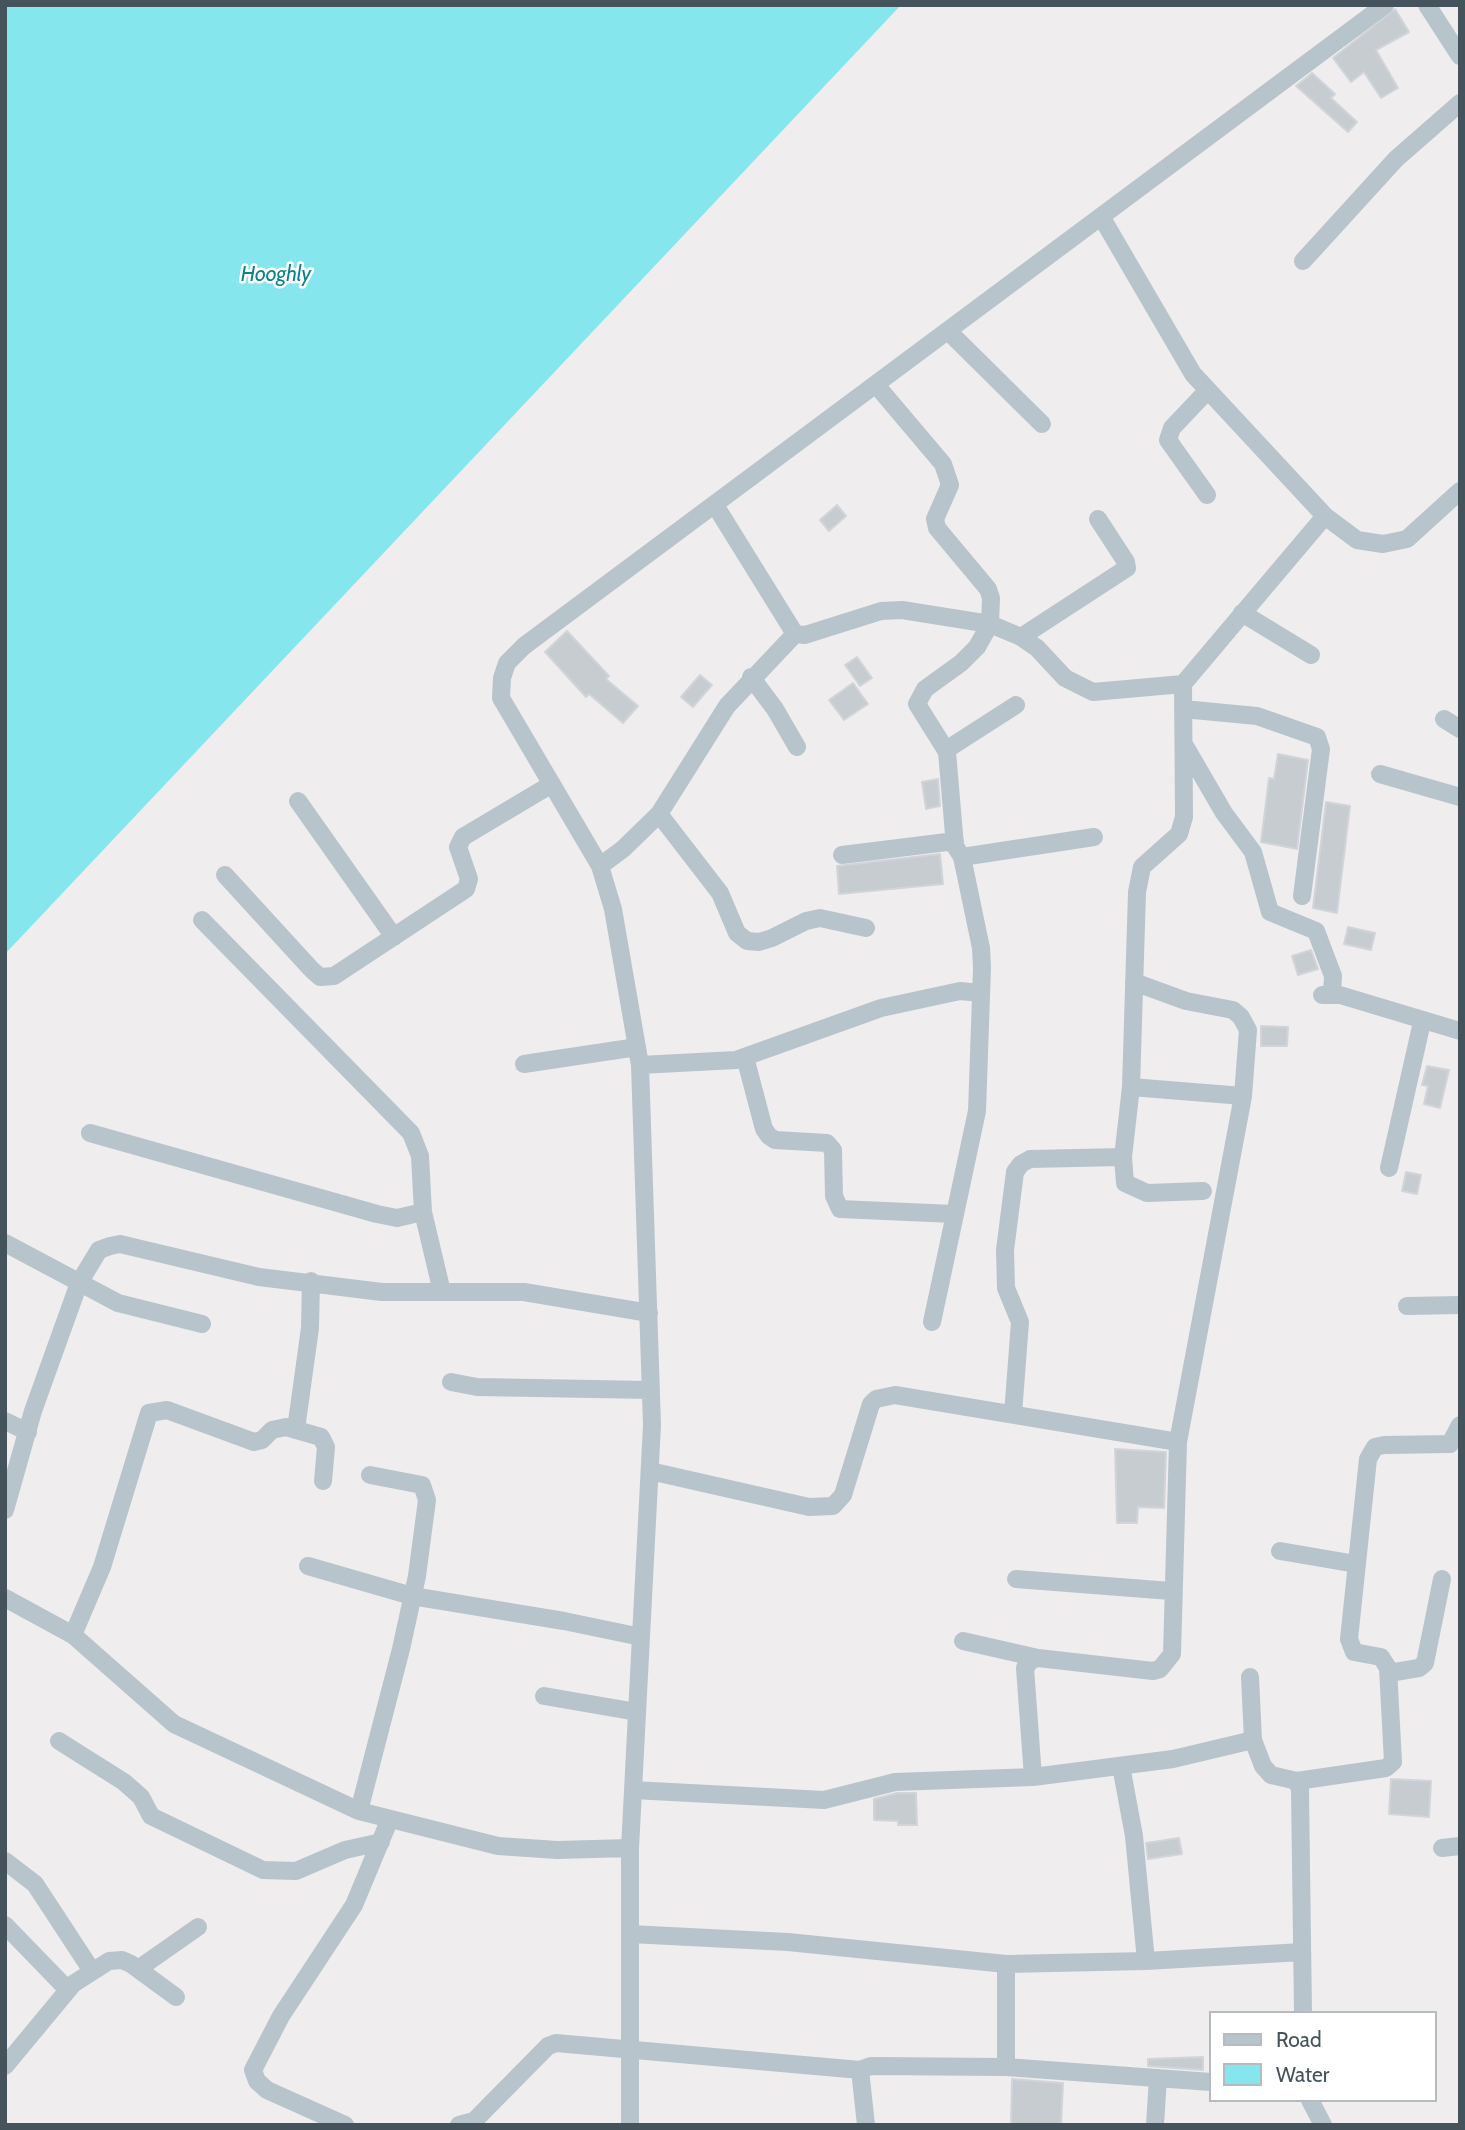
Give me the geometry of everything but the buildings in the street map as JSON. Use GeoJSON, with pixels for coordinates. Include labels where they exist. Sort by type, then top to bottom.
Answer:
{"type":"FeatureCollection","features":[{"type":"Feature","properties":{"kind":"street"},"geometry":{"type":"LineString","coordinates":[[630,2125],[630,1848],[650,1471],[651,1390],[640,1065],[613,909],[600,866],[501,698],[502,678],[507,663],[524,646],[877,386],[1385,5]]}},
{"type":"Feature","properties":{"kind":"street"},"geometry":{"type":"LineString","coordinates":[[1427,5],[1460,56]]}},
{"type":"Feature","properties":{"kind":"street"},"geometry":{"type":"LineString","coordinates":[[1303,261],[1396,159],[1460,103]]}},
{"type":"Feature","properties":{"kind":"street"},"geometry":{"type":"LineString","coordinates":[[1102,218],[1193,374],[1325,516],[1357,540],[1382,544],[1407,538],[1459,494]]}},
{"type":"Feature","properties":{"kind":"street"},"geometry":{"type":"LineString","coordinates":[[949,332],[1042,424]]}},
{"type":"Feature","properties":{"kind":"street"},"geometry":{"type":"LineString","coordinates":[[877,386],[943,464],[950,485],[935,519],[937,528],[988,589],[990,624],[976,647],[918,699],[918,704],[946,750],[958,849],[981,948],[977,1111],[932,1321]]}},
{"type":"Feature","properties":{"kind":"street"},"geometry":{"type":"LineString","coordinates":[[1207,495],[1168,440],[1171,428],[1208,390]]}},
{"type":"Feature","properties":{"kind":"street"},"geometry":{"type":"LineString","coordinates":[[715,505],[795,634]]}},
{"type":"Feature","properties":{"kind":"street"},"geometry":{"type":"LineString","coordinates":[[1203,1192],[1147,1193],[1135,1190],[1125,1182],[1123,1157],[1131,1087],[1137,892],[1142,867],[1179,834],[1184,817],[1183,684],[1325,516]]}},
{"type":"Feature","properties":{"kind":"street"},"geometry":{"type":"LineString","coordinates":[[1021,637],[1127,568],[1126,562],[1098,519]]}},
{"type":"Feature","properties":{"kind":"street"},"geometry":{"type":"LineString","coordinates":[[795,634],[805,635],[881,611],[902,610],[990,624],[1021,637],[1037,648],[1065,678],[1093,692],[1183,684]]}},
{"type":"Feature","properties":{"kind":"street"},"geometry":{"type":"LineString","coordinates":[[1242,613],[1311,655]]}},
{"type":"Feature","properties":{"kind":"street"},"geometry":{"type":"LineString","coordinates":[[600,866],[623,849],[659,814],[727,706],[751,677],[795,634]]}},
{"type":"Feature","properties":{"kind":"street"},"geometry":{"type":"LineString","coordinates":[[751,677],[775,709],[797,747]]}},
{"type":"Feature","properties":{"kind":"street"},"geometry":{"type":"LineString","coordinates":[[946,750],[1016,705]]}},
{"type":"Feature","properties":{"kind":"street"},"geometry":{"type":"LineString","coordinates":[[1183,709],[1257,716],[1317,737],[1321,748],[1302,896]]}},
{"type":"Feature","properties":{"kind":"street"},"geometry":{"type":"LineString","coordinates":[[1444,719],[1460,729]]}},
{"type":"Feature","properties":{"kind":"street"},"geometry":{"type":"LineString","coordinates":[[1183,744],[1224,813],[1253,852],[1270,912],[1316,931],[1333,976],[1326,994],[1460,1031]]}},
{"type":"Feature","properties":{"kind":"street"},"geometry":{"type":"LineString","coordinates":[[1380,774],[1460,797]]}},
{"type":"Feature","properties":{"kind":"street"},"geometry":{"type":"LineString","coordinates":[[225,875],[320,976],[334,976],[466,888],[469,879],[458,847],[463,837],[552,784]]}},
{"type":"Feature","properties":{"kind":"street"},"geometry":{"type":"LineString","coordinates":[[298,801],[394,937]]}},
{"type":"Feature","properties":{"kind":"street"},"geometry":{"type":"LineString","coordinates":[[659,814],[719,893],[737,933],[747,941],[772,938],[806,921],[820,918],[866,928]]}},
{"type":"Feature","properties":{"kind":"street"},"geometry":{"type":"LineString","coordinates":[[842,855],[958,849],[1094,837]]}},
{"type":"Feature","properties":{"kind":"street"},"geometry":{"type":"LineString","coordinates":[[202,920],[411,1133],[420,1156],[423,1212],[442,1292]]}},
{"type":"Feature","properties":{"kind":"street"},"geometry":{"type":"LineString","coordinates":[[963,1641],[1038,1658],[1153,1671],[1160,1669],[1171,1654],[1178,1443],[1244,1096],[1248,1030],[1241,1017],[1233,1010],[1186,1001],[1134,982]]}},
{"type":"Feature","properties":{"kind":"street"},"geometry":{"type":"LineString","coordinates":[[640,1065],[736,1060],[881,1008],[960,991],[981,993]]}},
{"type":"Feature","properties":{"kind":"street"},"geometry":{"type":"LineString","coordinates":[[1389,1168],[1422,1022]]}},
{"type":"Feature","properties":{"kind":"street"},"geometry":{"type":"LineString","coordinates":[[524,1064],[636,1047]]}},
{"type":"Feature","properties":{"kind":"street"},"geometry":{"type":"LineString","coordinates":[[745,1057],[764,1129],[769,1136],[775,1140],[827,1143],[833,1150],[834,1196],[840,1209],[953,1214]]}},
{"type":"Feature","properties":{"kind":"street"},"geometry":{"type":"LineString","coordinates":[[1131,1087],[1244,1096]]}},
{"type":"Feature","properties":{"kind":"street"},"geometry":{"type":"LineString","coordinates":[[90,1132],[377,1214],[397,1218],[423,1212]]}},
{"type":"Feature","properties":{"kind":"street"},"geometry":{"type":"LineString","coordinates":[[1013,1414],[1020,1322],[1006,1288],[1005,1250],[1015,1172],[1021,1164],[1030,1159],[1123,1157]]}},
{"type":"Feature","properties":{"kind":"street"},"geometry":{"type":"LineString","coordinates":[[5,1243],[118,1303],[202,1324]]}},
{"type":"Feature","properties":{"kind":"street"},"geometry":{"type":"LineString","coordinates":[[5,1510],[28,1432],[79,1283],[99,1250],[120,1244],[259,1277],[311,1281],[382,1292],[524,1292],[649,1313]]}},
{"type":"Feature","properties":{"kind":"street"},"geometry":{"type":"LineString","coordinates":[[296,1429],[310,1328],[311,1281]]}},
{"type":"Feature","properties":{"kind":"street"},"geometry":{"type":"LineString","coordinates":[[1407,1306],[1460,1305]]}},
{"type":"Feature","properties":{"kind":"street"},"geometry":{"type":"LineString","coordinates":[[451,1382],[477,1387],[651,1390]]}},
{"type":"Feature","properties":{"kind":"street"},"geometry":{"type":"LineString","coordinates":[[650,1471],[822,1508],[833,1506],[843,1495],[867,1412],[876,1399],[895,1395],[1178,1443]]}},
{"type":"Feature","properties":{"kind":"street"},"geometry":{"type":"LineString","coordinates":[[73,1635],[102,1567],[149,1413],[167,1410],[257,1442],[272,1430],[296,1429],[321,1437],[325,1442],[323,1481]]}},
{"type":"Feature","properties":{"kind":"street"},"geometry":{"type":"LineString","coordinates":[[5,1421],[28,1432]]}},
{"type":"Feature","properties":{"kind":"street"},"geometry":{"type":"LineString","coordinates":[[1250,1677],[1253,1741],[1267,1772],[1297,1781],[1390,1766],[1393,1762],[1390,1673],[1381,1657],[1359,1654],[1351,1648],[1349,1639],[1368,1459],[1371,1452],[1384,1445],[1450,1444],[1460,1425]]}},
{"type":"Feature","properties":{"kind":"street"},"geometry":{"type":"LineString","coordinates":[[359,1811],[384,1721],[412,1596],[427,1495],[422,1485],[370,1475]]}},
{"type":"Feature","properties":{"kind":"street"},"geometry":{"type":"LineString","coordinates":[[1280,1551],[1356,1564]]}},
{"type":"Feature","properties":{"kind":"street"},"geometry":{"type":"LineString","coordinates":[[308,1566],[412,1596],[641,1637]]}},
{"type":"Feature","properties":{"kind":"street"},"geometry":{"type":"LineString","coordinates":[[1016,1579],[1171,1591]]}},
{"type":"Feature","properties":{"kind":"street"},"geometry":{"type":"LineString","coordinates":[[1390,1673],[1419,1668],[1425,1663],[1442,1579]]}},
{"type":"Feature","properties":{"kind":"street"},"geometry":{"type":"LineString","coordinates":[[5,1598],[73,1635],[174,1724],[233,1755],[359,1811],[389,1821],[498,1846],[557,1850],[630,1848]]}},
{"type":"Feature","properties":{"kind":"street"},"geometry":{"type":"LineString","coordinates":[[1033,1777],[1025,1668],[1038,1658]]}},
{"type":"Feature","properties":{"kind":"street"},"geometry":{"type":"LineString","coordinates":[[544,1696],[638,1712]]}},
{"type":"Feature","properties":{"kind":"street"},"geometry":{"type":"LineString","coordinates":[[59,1741],[124,1782],[141,1797],[151,1816],[160,1822],[263,1870],[296,1871],[345,1850],[381,1842]]}},
{"type":"Feature","properties":{"kind":"street"},"geometry":{"type":"LineString","coordinates":[[634,1790],[824,1800],[895,1782],[1033,1777],[1173,1759],[1253,1741]]}},
{"type":"Feature","properties":{"kind":"street"},"geometry":{"type":"LineString","coordinates":[[1121,1766],[1134,1836],[1146,1961]]}},
{"type":"Feature","properties":{"kind":"street"},"geometry":{"type":"LineString","coordinates":[[1297,1781],[1300,1790],[1303,2011]]}},
{"type":"Feature","properties":{"kind":"street"},"geometry":{"type":"LineString","coordinates":[[345,2125],[267,2090],[257,2081],[253,2070],[281,2016],[354,1905],[389,1821]]}},
{"type":"Feature","properties":{"kind":"street"},"geometry":{"type":"LineString","coordinates":[[5,1861],[35,1884],[92,1971]]}},
{"type":"Feature","properties":{"kind":"street"},"geometry":{"type":"LineString","coordinates":[[5,1925],[68,1990]]}},
{"type":"Feature","properties":{"kind":"street"},"geometry":{"type":"LineString","coordinates":[[138,1969],[198,1927]]}},
{"type":"Feature","properties":{"kind":"street"},"geometry":{"type":"LineString","coordinates":[[630,1934],[788,1942],[1006,1964],[1146,1961],[1302,1952]]}},
{"type":"Feature","properties":{"kind":"street"},"geometry":{"type":"LineString","coordinates":[[5,2066],[68,1990],[109,1961],[122,1960],[176,1997]]}},
{"type":"Feature","properties":{"kind":"street"},"geometry":{"type":"LineString","coordinates":[[1006,1964],[1006,2067]]}},
{"type":"Feature","properties":{"kind":"street"},"geometry":{"type":"LineString","coordinates":[[469,2124],[548,2046],[565,2043],[860,2070],[871,2066],[1006,2067],[1210,2082]]}},
{"type":"Feature","properties":{"kind":"street"},"geometry":{"type":"LineString","coordinates":[[860,2070],[866,2125]]}},
{"type":"Feature","properties":{"kind":"street"},"geometry":{"type":"LineString","coordinates":[[1155,2125],[1158,2078]]}},
{"type":"Feature","properties":{"kind":"street"},"geometry":{"type":"LineString","coordinates":[[1311,2102],[1323,2125]]}},
{"type":"Feature","properties":{"kind":"water","name":"Hooghly"},"geometry":{"type":"Polygon","coordinates":[[[5,5],[901,5],[5,954],[5,5]]]}}]}
